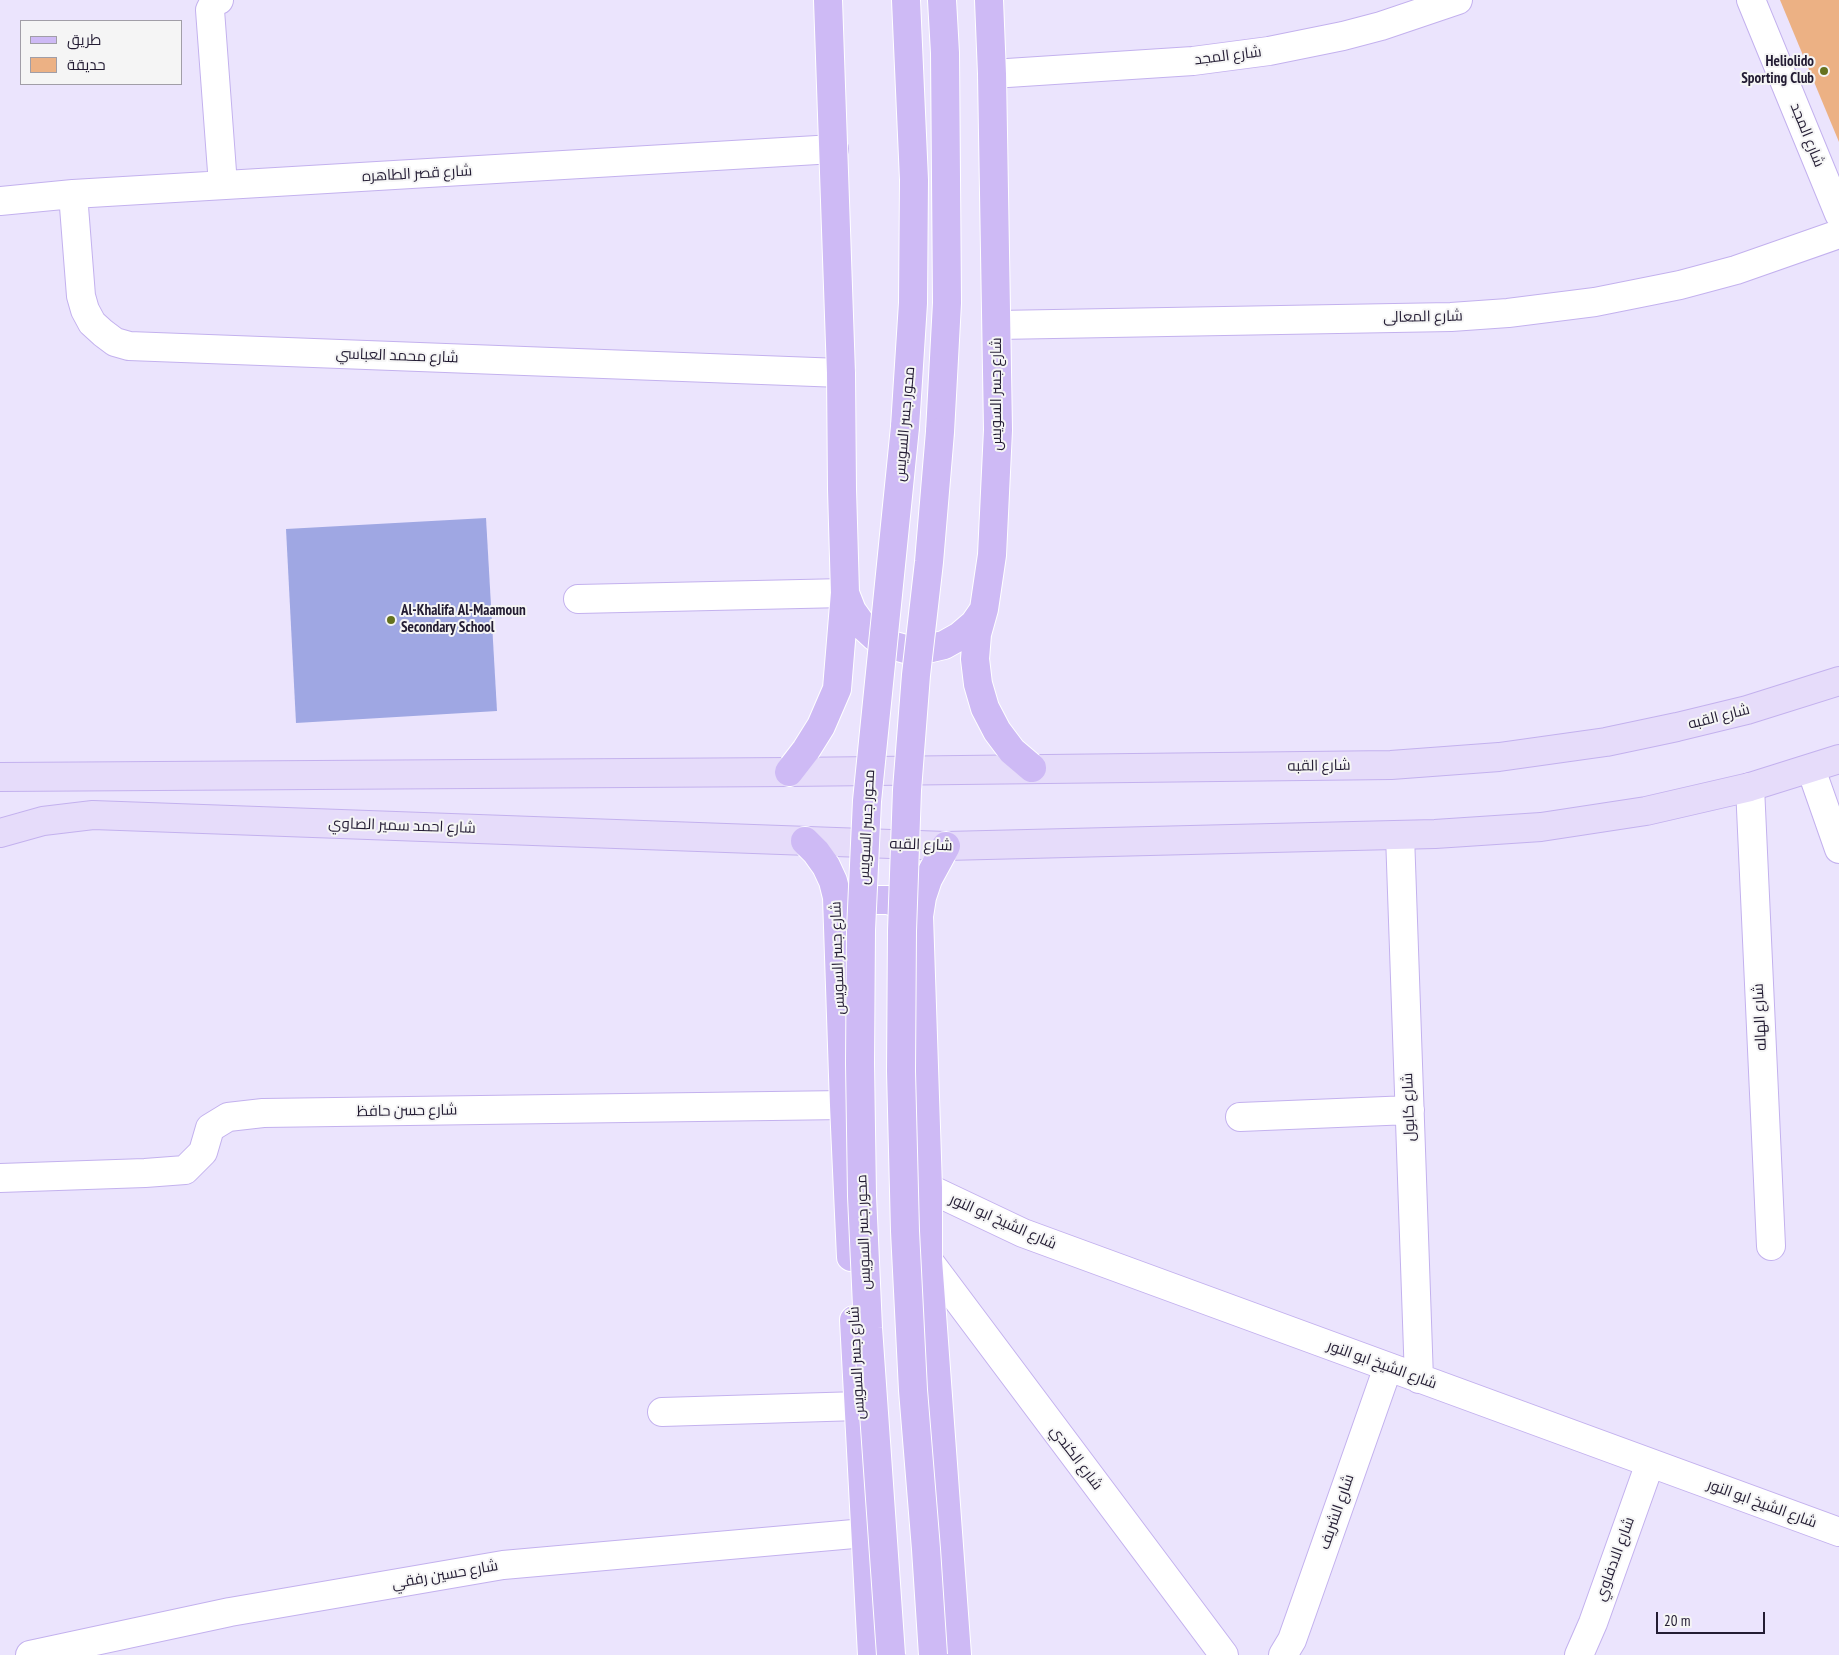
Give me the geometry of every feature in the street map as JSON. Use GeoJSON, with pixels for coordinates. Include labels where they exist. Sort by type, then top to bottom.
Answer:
{"type":"FeatureCollection","features":[{"type":"Feature","properties":{"kind":"main road"},"geometry":{"type":"LineString","coordinates":[[0,777],[789,772],[821,726],[837,689],[845,593],[841,373],[828,0]]}},
{"type":"Feature","properties":{"kind":"main road","name":"محور جسر السويس"},"geometry":{"type":"LineString","coordinates":[[891,1655],[868,1319],[862,1196],[860,1016],[867,802],[905,427],[914,303],[914,199],[906,0]]}},
{"type":"Feature","properties":{"kind":"main road"},"geometry":{"type":"LineString","coordinates":[[933,1655],[913,1390],[905,1231],[901,1071],[902,931],[907,790],[916,676],[929,562],[940,432],[947,303],[945,53],[942,0]]}},
{"type":"Feature","properties":{"kind":"main road","name":"شارع جسر السويس"},"geometry":{"type":"LineString","coordinates":[[989,0],[998,430],[994,528],[984,609],[977,634],[975,659],[978,684],[985,708],[996,731],[1012,751],[1032,768]]}},
{"type":"Feature","properties":{"kind":"main road"},"geometry":{"type":"LineString","coordinates":[[845,593],[852,610],[862,625],[875,637],[909,650],[927,650],[944,645],[960,636],[974,624],[984,609]]}},
{"type":"Feature","properties":{"kind":"main road","name":"شارع القبه"},"geometry":{"type":"LineString","coordinates":[[789,772],[1391,765],[1499,757],[1571,748],[1677,727],[1747,710],[1839,681]]}},
{"type":"Feature","properties":{"kind":"main road","name":"شارع القبه"},"geometry":{"type":"LineString","coordinates":[[805,841],[946,846],[1400,835],[1506,830],[1577,823],[1646,811],[1750,787],[1839,759]]}},
{"type":"Feature","properties":{"kind":"main road","name":"شارع احمد سمير الصاوي"},"geometry":{"type":"LineString","coordinates":[[0,833],[43,821],[93,815],[805,841]]}},
{"type":"Feature","properties":{"kind":"main road","name":"شارع جسر السويس"},"geometry":{"type":"LineString","coordinates":[[805,841],[826,866],[833,881],[836,897],[844,1106],[872,1655]]}},
{"type":"Feature","properties":{"kind":"main road"},"geometry":{"type":"LineString","coordinates":[[946,846],[928,879],[922,897],[920,916],[928,1188],[928,1260],[957,1655]]}},
{"type":"Feature","properties":{"kind":"main road"},"geometry":{"type":"LineString","coordinates":[[837,914],[853,905],[870,900],[888,900],[904,905],[920,916]]}},
{"type":"Feature","properties":{"kind":"street"},"geometry":{"type":"LineString","coordinates":[[219,0],[214,2],[210,10],[223,185]]}},
{"type":"Feature","properties":{"kind":"street","name":"شارع المجد"},"geometry":{"type":"LineString","coordinates":[[992,74],[1193,61],[1269,51],[1381,26],[1458,0]]}},
{"type":"Feature","properties":{"kind":"street","name":"شارع المجد"},"geometry":{"type":"LineString","coordinates":[[1751,0],[1839,214]]}},
{"type":"Feature","properties":{"kind":"street","name":"شارع قصر الطاهره"},"geometry":{"type":"LineString","coordinates":[[0,201],[73,194],[834,149]]}},
{"type":"Feature","properties":{"kind":"street","name":"شارع محمد العباسي"},"geometry":{"type":"LineString","coordinates":[[73,194],[81,296],[85,310],[92,323],[103,333],[115,342],[130,346],[841,373]]}},
{"type":"Feature","properties":{"kind":"street","name":"شارع المعالى"},"geometry":{"type":"LineString","coordinates":[[997,325],[1451,317],[1518,312],[1595,302],[1680,285],[1736,270],[1839,234]]}},
{"type":"Feature","properties":{"kind":"street"},"geometry":{"type":"LineString","coordinates":[[578,599],[845,593]]}},
{"type":"Feature","properties":{"kind":"street"},"geometry":{"type":"LineString","coordinates":[[1811,769],[1839,849]]}},
{"type":"Feature","properties":{"kind":"street","name":"شارع الهاله"},"geometry":{"type":"LineString","coordinates":[[1750,787],[1771,1246]]}},
{"type":"Feature","properties":{"kind":"street","name":"شارع كابول"},"geometry":{"type":"LineString","coordinates":[[1400,835],[1419,1379]]}},
{"type":"Feature","properties":{"kind":"street","name":"شارع حسن حافظ"},"geometry":{"type":"LineString","coordinates":[[0,1178],[185,1170],[203,1152],[210,1128],[228,1117],[263,1113],[844,1106]]}},
{"type":"Feature","properties":{"kind":"street"},"geometry":{"type":"LineString","coordinates":[[1240,1117],[1410,1110]]}},
{"type":"Feature","properties":{"kind":"street","name":"شارع الشيخ ابو النور"},"geometry":{"type":"LineString","coordinates":[[928,1188],[1023,1233],[1839,1532]]}},
{"type":"Feature","properties":{"kind":"street","name":"شارع الكندي"},"geometry":{"type":"LineString","coordinates":[[928,1260],[1224,1655]]}},
{"type":"Feature","properties":{"kind":"street","name":"شارع الشريف"},"geometry":{"type":"LineString","coordinates":[[1283,1655],[1292,1640],[1388,1367]]}},
{"type":"Feature","properties":{"kind":"street"},"geometry":{"type":"LineString","coordinates":[[662,1412],[859,1406]]}},
{"type":"Feature","properties":{"kind":"street","name":"شارع الادفاوي"},"geometry":{"type":"LineString","coordinates":[[1579,1655],[1650,1463]]}},
{"type":"Feature","properties":{"kind":"street","name":"شارع حسين رفقي"},"geometry":{"type":"LineString","coordinates":[[30,1655],[230,1612],[503,1565],[865,1533]]}},
{"type":"Feature","properties":{"kind":"green space","name":"Heliolido Sporting Club"},"geometry":{"type":"Polygon","coordinates":[[[1780,0],[1839,0],[1839,142],[1780,0]]]}},
{"type":"Feature","properties":{"kind":"building","name":"Al-Khalifa Al-Maamoun Secondary School"},"geometry":{"type":"Polygon","coordinates":[[[486,518],[497,711],[296,723],[286,529],[486,518]]]}},
{"type":"Feature","properties":{"kind":"place","name":"Heliolido Sporting Club"},"geometry":{"type":"Point","coordinates":[1824,71]}},
{"type":"Feature","properties":{"kind":"place","name":"Al-Khalifa Al-Maamoun Secondary School"},"geometry":{"type":"Point","coordinates":[391,620]}}]}
